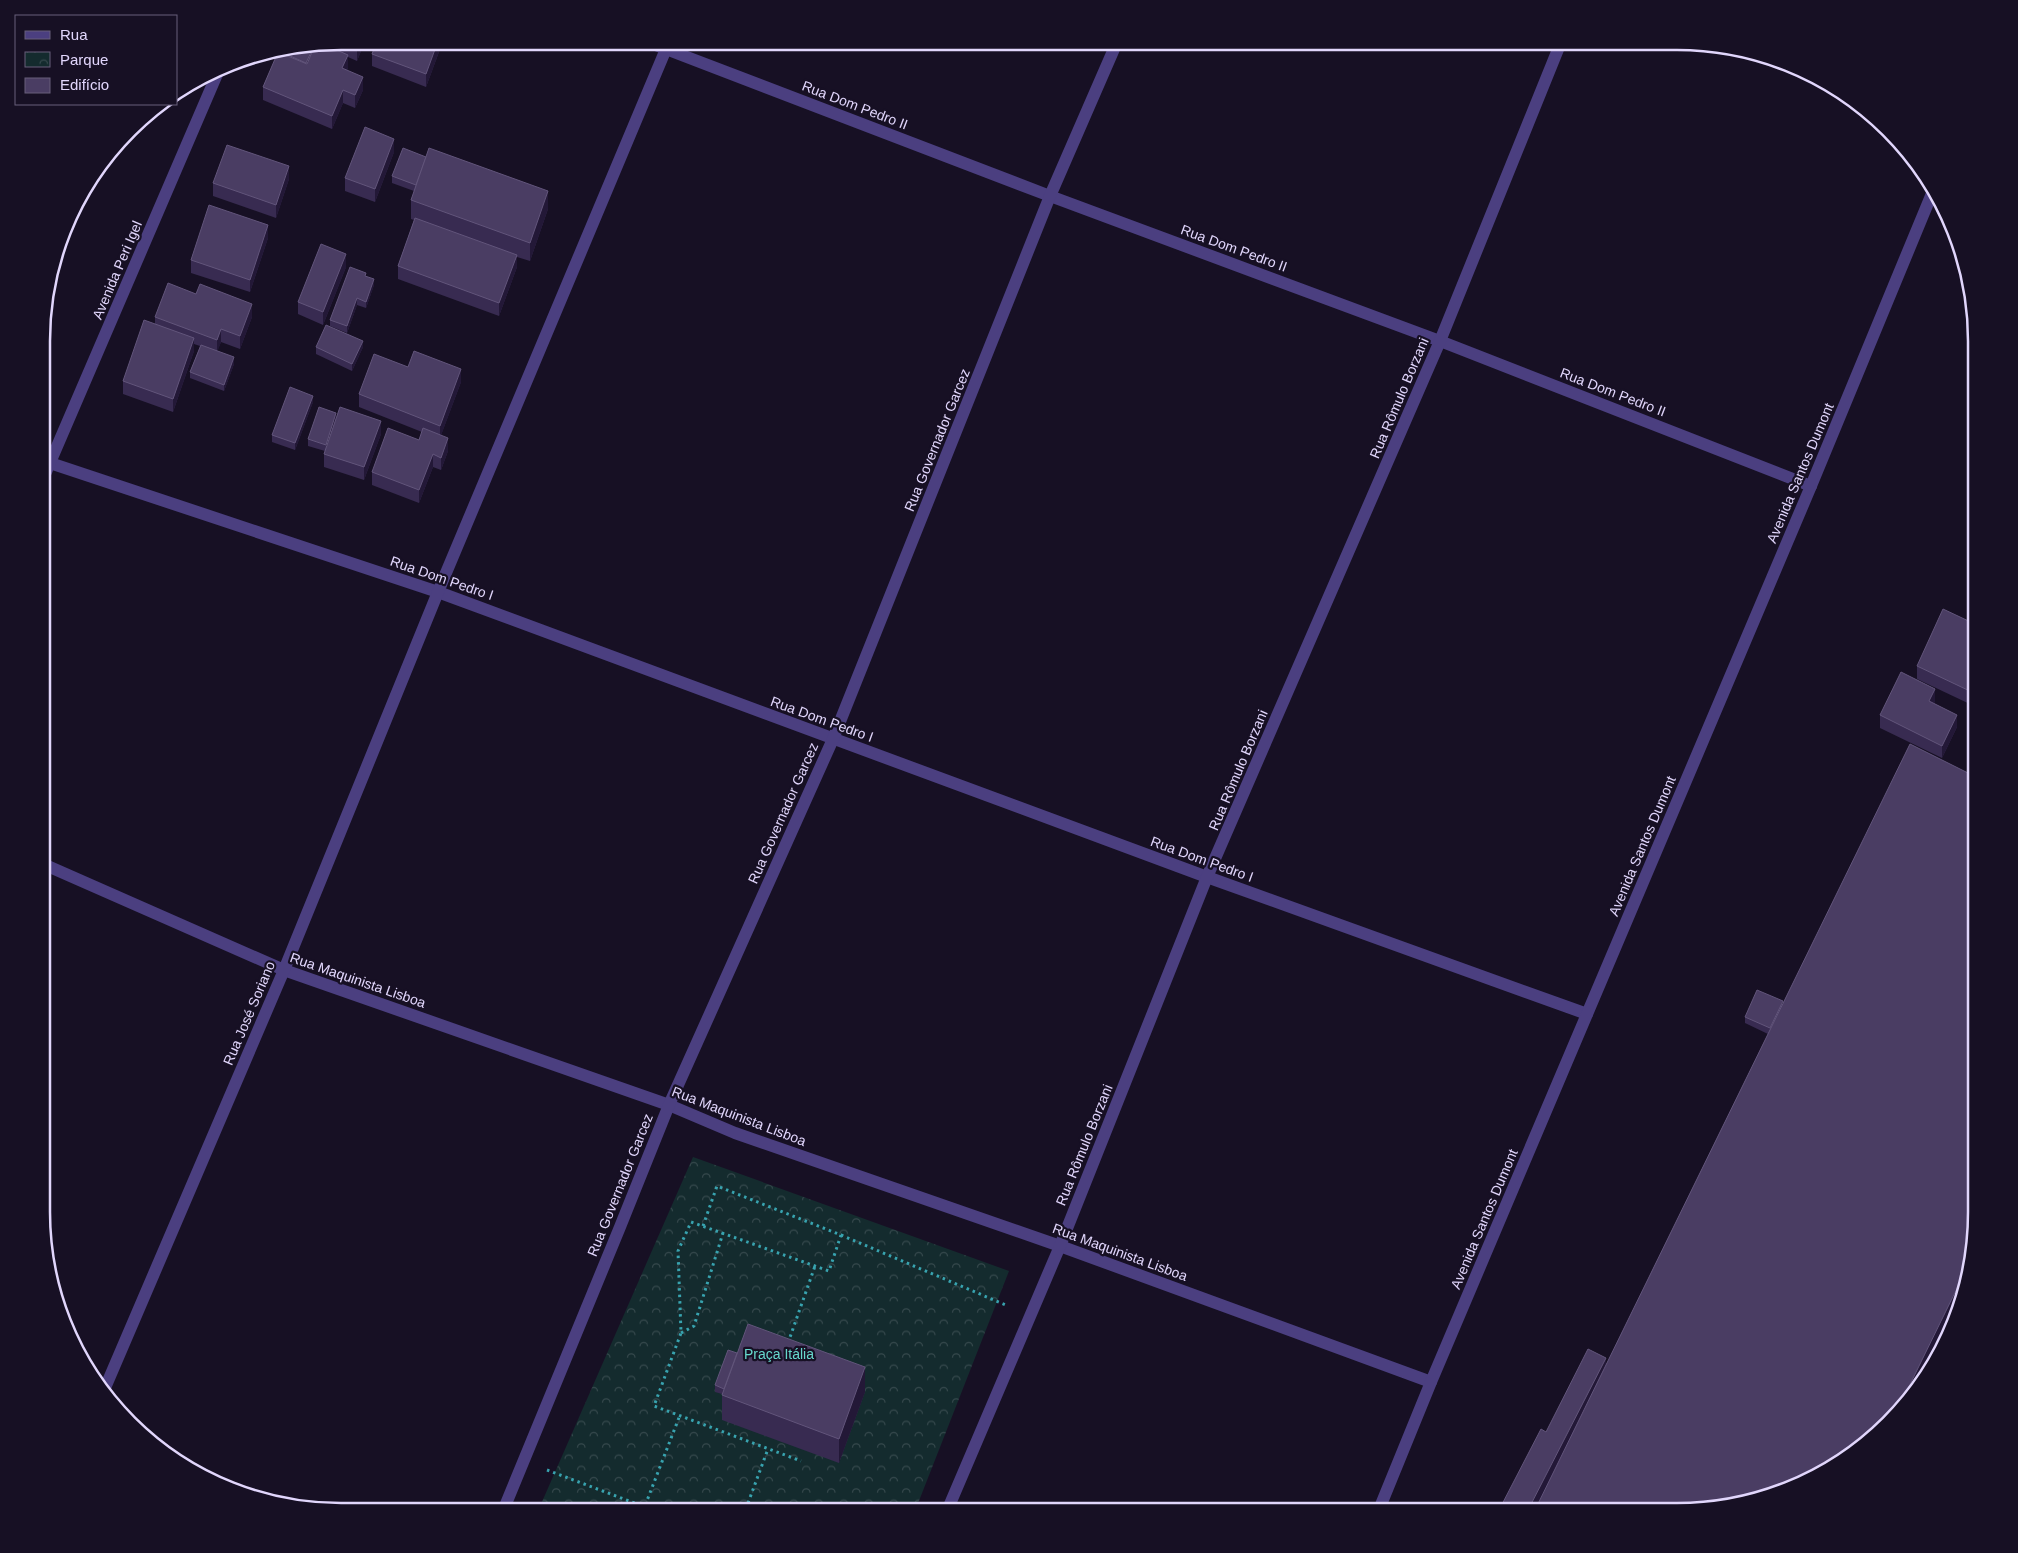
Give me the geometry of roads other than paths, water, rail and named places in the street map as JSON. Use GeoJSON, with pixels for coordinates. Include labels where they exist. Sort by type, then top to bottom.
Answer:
{"type":"FeatureCollection","features":[{"type":"Feature","properties":{"kind":"street","name":"Rua José Soriano"},"geometry":{"type":"LineString","coordinates":[[107,1384],[284,970],[438,592],[666,50]]}},
{"type":"Feature","properties":{"kind":"street","name":"Rua Dom Pedro II"},"geometry":{"type":"LineString","coordinates":[[669,50],[1050,196],[1440,341],[1811,486]]}},
{"type":"Feature","properties":{"kind":"street","name":"Rua Governador Garcez"},"geometry":{"type":"LineString","coordinates":[[505,1503],[669,1105],[833,739],[1050,196],[1114,50]]}},
{"type":"Feature","properties":{"kind":"street","name":"Rua Rômulo Borzani"},"geometry":{"type":"LineString","coordinates":[[950,1503],[1060,1246],[1208,877],[1440,341],[1558,50]]}},
{"type":"Feature","properties":{"kind":"street","name":"Avenida Peri Igel"},"geometry":{"type":"LineString","coordinates":[[50,455],[215,79]]}},
{"type":"Feature","properties":{"kind":"street","name":"Avenida Santos Dumont"},"geometry":{"type":"LineString","coordinates":[[1382,1503],[1431,1382],[1811,486],[1930,197]]}},
{"type":"Feature","properties":{"kind":"street","name":"Rua Dom Pedro I"},"geometry":{"type":"LineString","coordinates":[[50,463],[438,592],[1208,877],[1587,1014]]}},
{"type":"Feature","properties":{"kind":"street","name":"Rua Maquinista Lisboa"},"geometry":{"type":"LineString","coordinates":[[50,867],[284,970],[669,1105],[735,1133],[1060,1246],[1431,1382]]}},
{"type":"Feature","properties":{"kind":"park label","name":"Praça Itália"},"geometry":{"type":"Point","coordinates":[779,1354]}}]}
